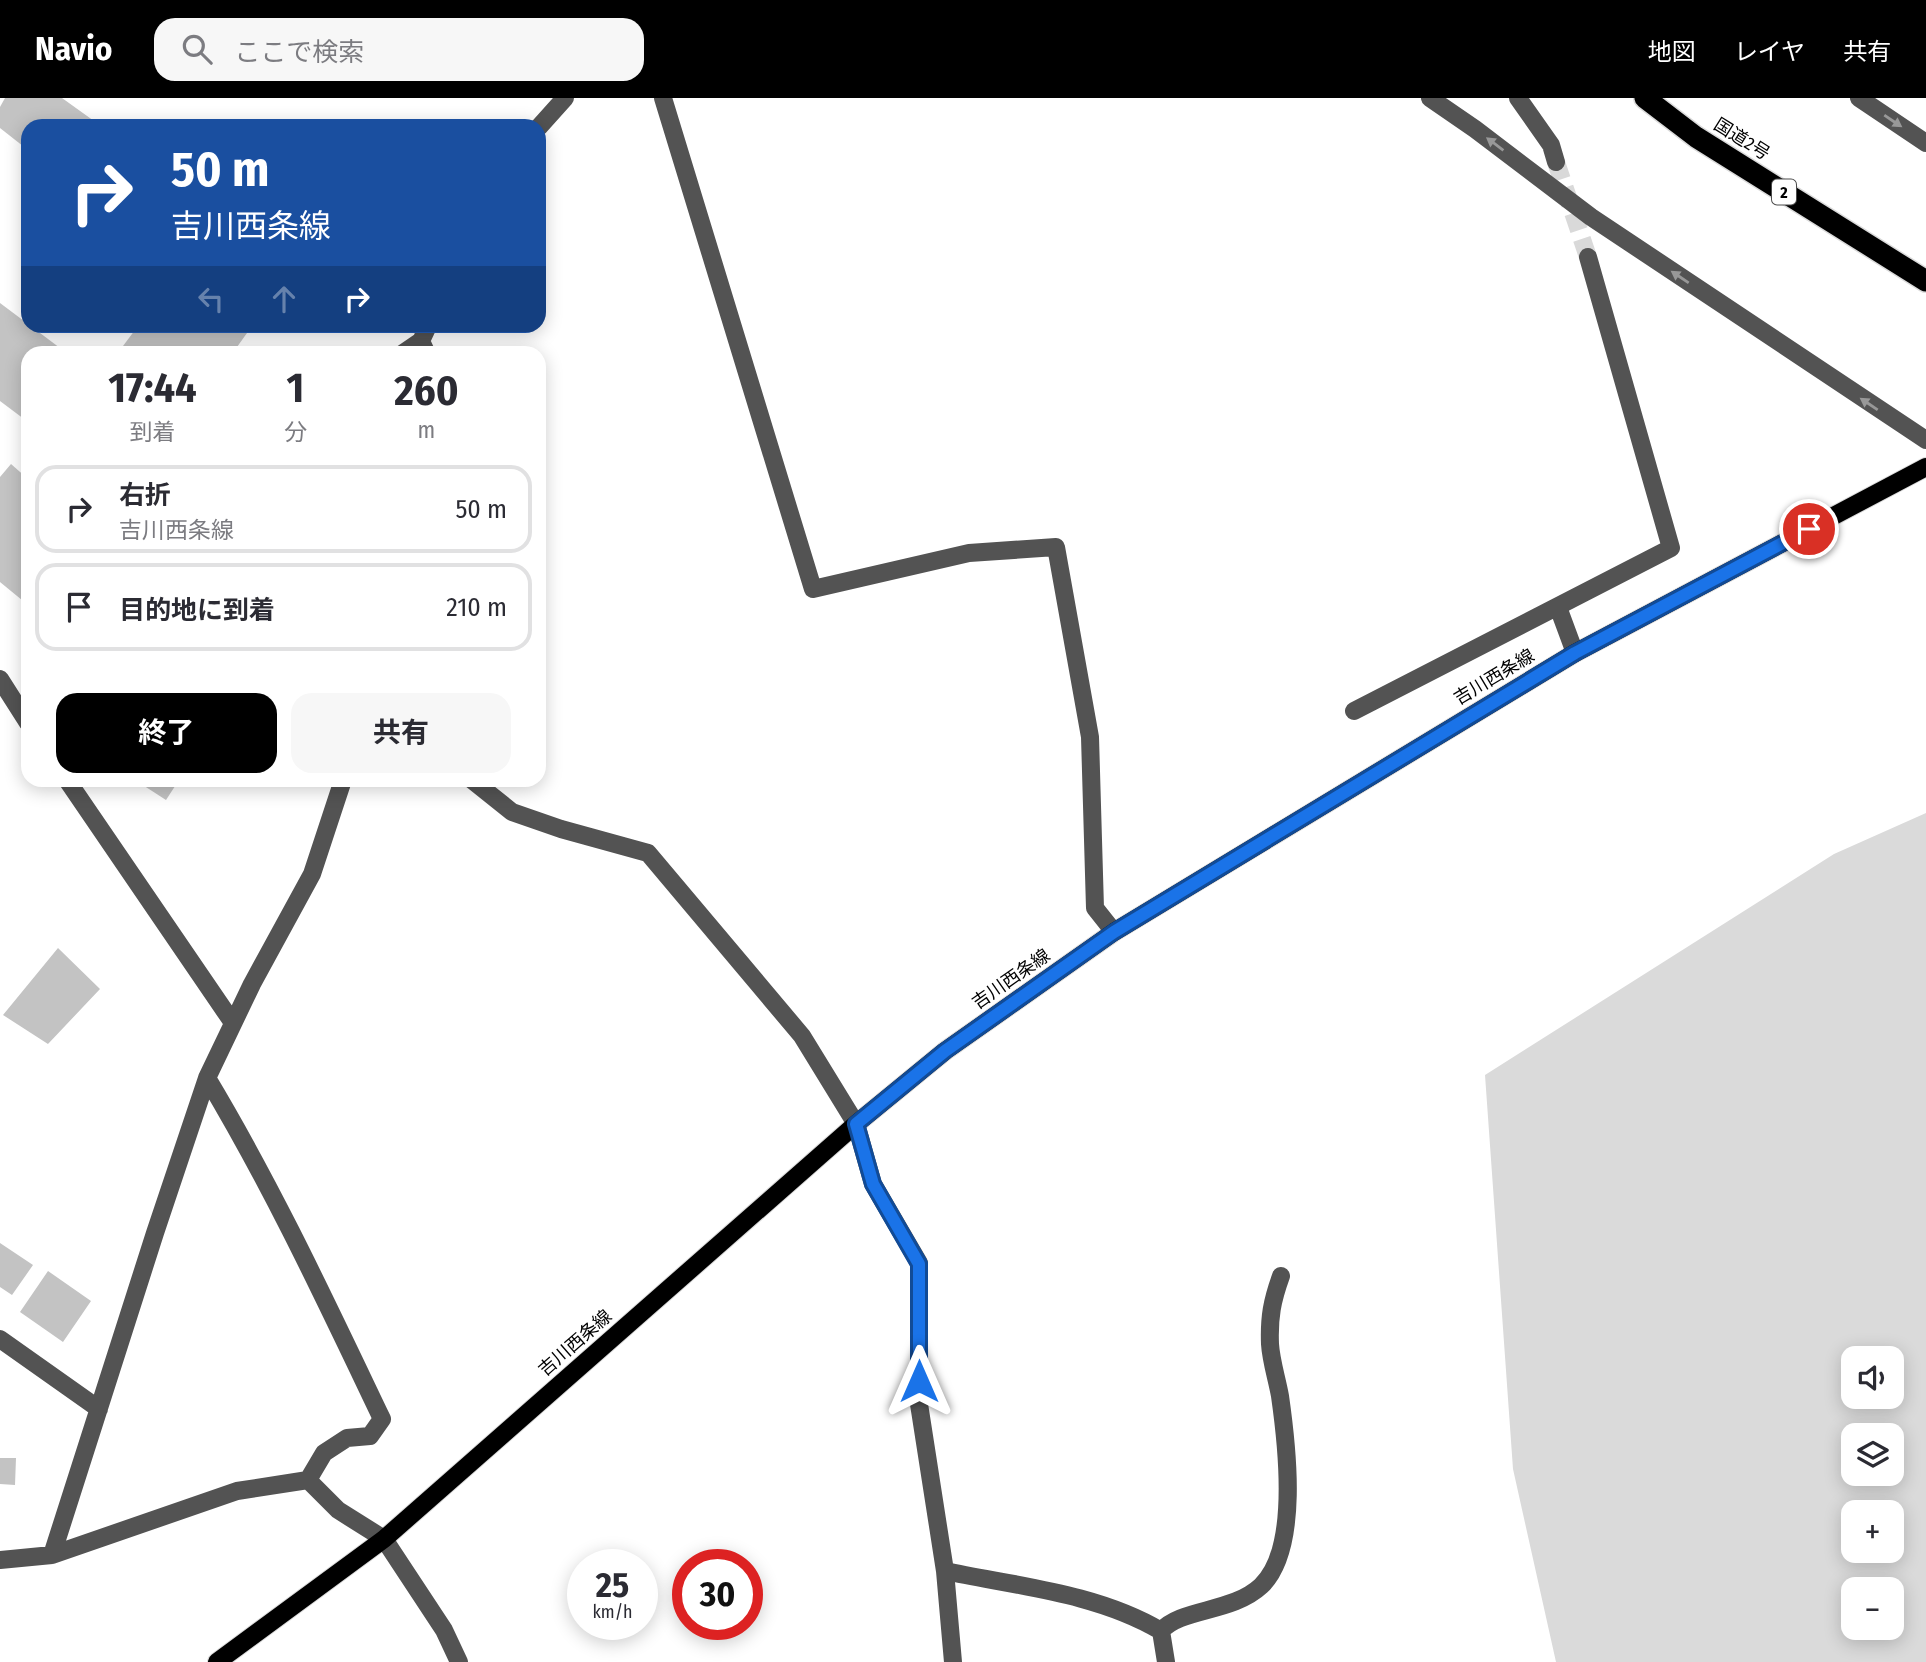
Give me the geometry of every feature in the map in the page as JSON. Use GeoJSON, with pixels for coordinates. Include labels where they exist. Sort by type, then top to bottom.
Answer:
{"type":"FeatureCollection","features":[{"type":"Feature","properties":{"kind":"highway","name":"国道2号"},"geometry":{"type":"LineString","coordinates":[[1645,98],[1696,137],[1926,281]]}},
{"type":"Feature","properties":{"kind":"main road","name":"吉川西条線"},"geometry":{"type":"LineString","coordinates":[[217,1662],[384,1539],[856,1124],[945,1051],[1114,932],[1575,653],[1926,467]]}},
{"type":"Feature","properties":{"kind":"street"},"geometry":{"type":"LineString","coordinates":[[546,119],[565,98]]}},
{"type":"Feature","properties":{"kind":"street"},"geometry":{"type":"LineString","coordinates":[[663,98],[813,589],[969,553],[1056,547],[1090,737],[1095,908],[1114,932]]}},
{"type":"Feature","properties":{"kind":"street"},"geometry":{"type":"LineString","coordinates":[[1430,98],[1591,217],[1926,440]]}},
{"type":"Feature","properties":{"kind":"street"},"geometry":{"type":"LineString","coordinates":[[1518,98],[1551,145],[1556,162]]}},
{"type":"Feature","properties":{"kind":"street"},"geometry":{"type":"LineString","coordinates":[[1859,98],[1926,143]]}},
{"type":"Feature","properties":{"kind":"street"},"geometry":{"type":"LineString","coordinates":[[1354,711],[1671,548],[1588,257]]}},
{"type":"Feature","properties":{"kind":"street"},"geometry":{"type":"LineString","coordinates":[[1558,607],[1575,653]]}},
{"type":"Feature","properties":{"kind":"street"},"geometry":{"type":"LineString","coordinates":[[0,679],[21,712]]}},
{"type":"Feature","properties":{"kind":"street"},"geometry":{"type":"LineString","coordinates":[[71,787],[233,1023]]}},
{"type":"Feature","properties":{"kind":"street"},"geometry":{"type":"LineString","coordinates":[[52,1555],[207,1079],[251,984],[312,874],[341,787]]}},
{"type":"Feature","properties":{"kind":"street"},"geometry":{"type":"LineString","coordinates":[[481,787],[512,812],[561,830],[648,853],[802,1036],[856,1124],[873,1184],[919,1264],[919,1405],[945,1572],[953,1662]]}},
{"type":"Feature","properties":{"kind":"street"},"geometry":{"type":"LineString","coordinates":[[207,1079],[235,1125],[316,1280],[382,1419],[370,1436],[347,1437],[324,1453],[308,1480]]}},
{"type":"Feature","properties":{"kind":"street"},"geometry":{"type":"LineString","coordinates":[[1161,1631],[1170,1622],[1229,1606],[1261,1586],[1276,1564],[1286,1532],[1288,1470],[1280,1396],[1270,1346],[1271,1306],[1281,1276]]}},
{"type":"Feature","properties":{"kind":"street"},"geometry":{"type":"LineString","coordinates":[[0,1339],[99,1409]]}},
{"type":"Feature","properties":{"kind":"street"},"geometry":{"type":"LineString","coordinates":[[308,1480],[338,1510],[384,1539],[444,1630],[459,1662]]}},
{"type":"Feature","properties":{"kind":"street"},"geometry":{"type":"LineString","coordinates":[[0,1560],[52,1555],[237,1491],[308,1480]]}},
{"type":"Feature","properties":{"kind":"street"},"geometry":{"type":"LineString","coordinates":[[945,1572],[1090,1602],[1145,1622],[1161,1631]]}},
{"type":"Feature","properties":{"kind":"street"},"geometry":{"type":"LineString","coordinates":[[1161,1631],[1166,1662]]}},
{"type":"Feature","properties":{"kind":"shaded area"},"geometry":{"type":"Polygon","coordinates":[[[1926,813],[1926,1662],[1556,1662],[1513,1469],[1485,1075],[1834,854],[1926,813]]]}},
{"type":"Feature","properties":{"kind":"building"},"geometry":{"type":"Polygon","coordinates":[[[5,98],[62,98],[91,119],[21,119],[21,144],[0,128],[0,107],[5,98]]]}},
{"type":"Feature","properties":{"kind":"building"},"geometry":{"type":"Polygon","coordinates":[[[0,303],[21,319],[21,333],[40,333],[57,346],[21,346],[21,417],[0,401],[0,303]]]}},
{"type":"Feature","properties":{"kind":"building"},"geometry":{"type":"Polygon","coordinates":[[[133,333],[247,333],[238,346],[123,346],[133,333]]]}},
{"type":"Feature","properties":{"kind":"building"},"geometry":{"type":"Polygon","coordinates":[[[11,464],[21,473],[21,599],[0,582],[0,477],[11,464]]]}},
{"type":"Feature","properties":{"kind":"building"},"geometry":{"type":"Polygon","coordinates":[[[146,787],[174,787],[166,800],[146,787]]]}},
{"type":"Feature","properties":{"kind":"building"},"geometry":{"type":"Polygon","coordinates":[[[58,948],[100,989],[48,1044],[3,1015],[58,948]]]}},
{"type":"Feature","properties":{"kind":"building"},"geometry":{"type":"Polygon","coordinates":[[[0,1243],[33,1265],[12,1295],[0,1287],[0,1243]]]}},
{"type":"Feature","properties":{"kind":"building"},"geometry":{"type":"Polygon","coordinates":[[[48,1271],[91,1301],[63,1342],[20,1312],[48,1271]]]}},
{"type":"Feature","properties":{"kind":"building"},"geometry":{"type":"Polygon","coordinates":[[[0,1458],[16,1458],[15,1485],[0,1484],[0,1458]]]}},
{"type":"Feature","properties":{"kind":"tunnel"},"geometry":{"type":"LineString","coordinates":[[1556,162],[1588,257]]}},
{"type":"Feature","properties":{"kind":"route"},"geometry":{"type":"LineString","coordinates":[[919,1381],[919,1264],[873,1184],[856,1124],[945,1051],[1114,932],[1575,653],[1809,529]]}}]}
